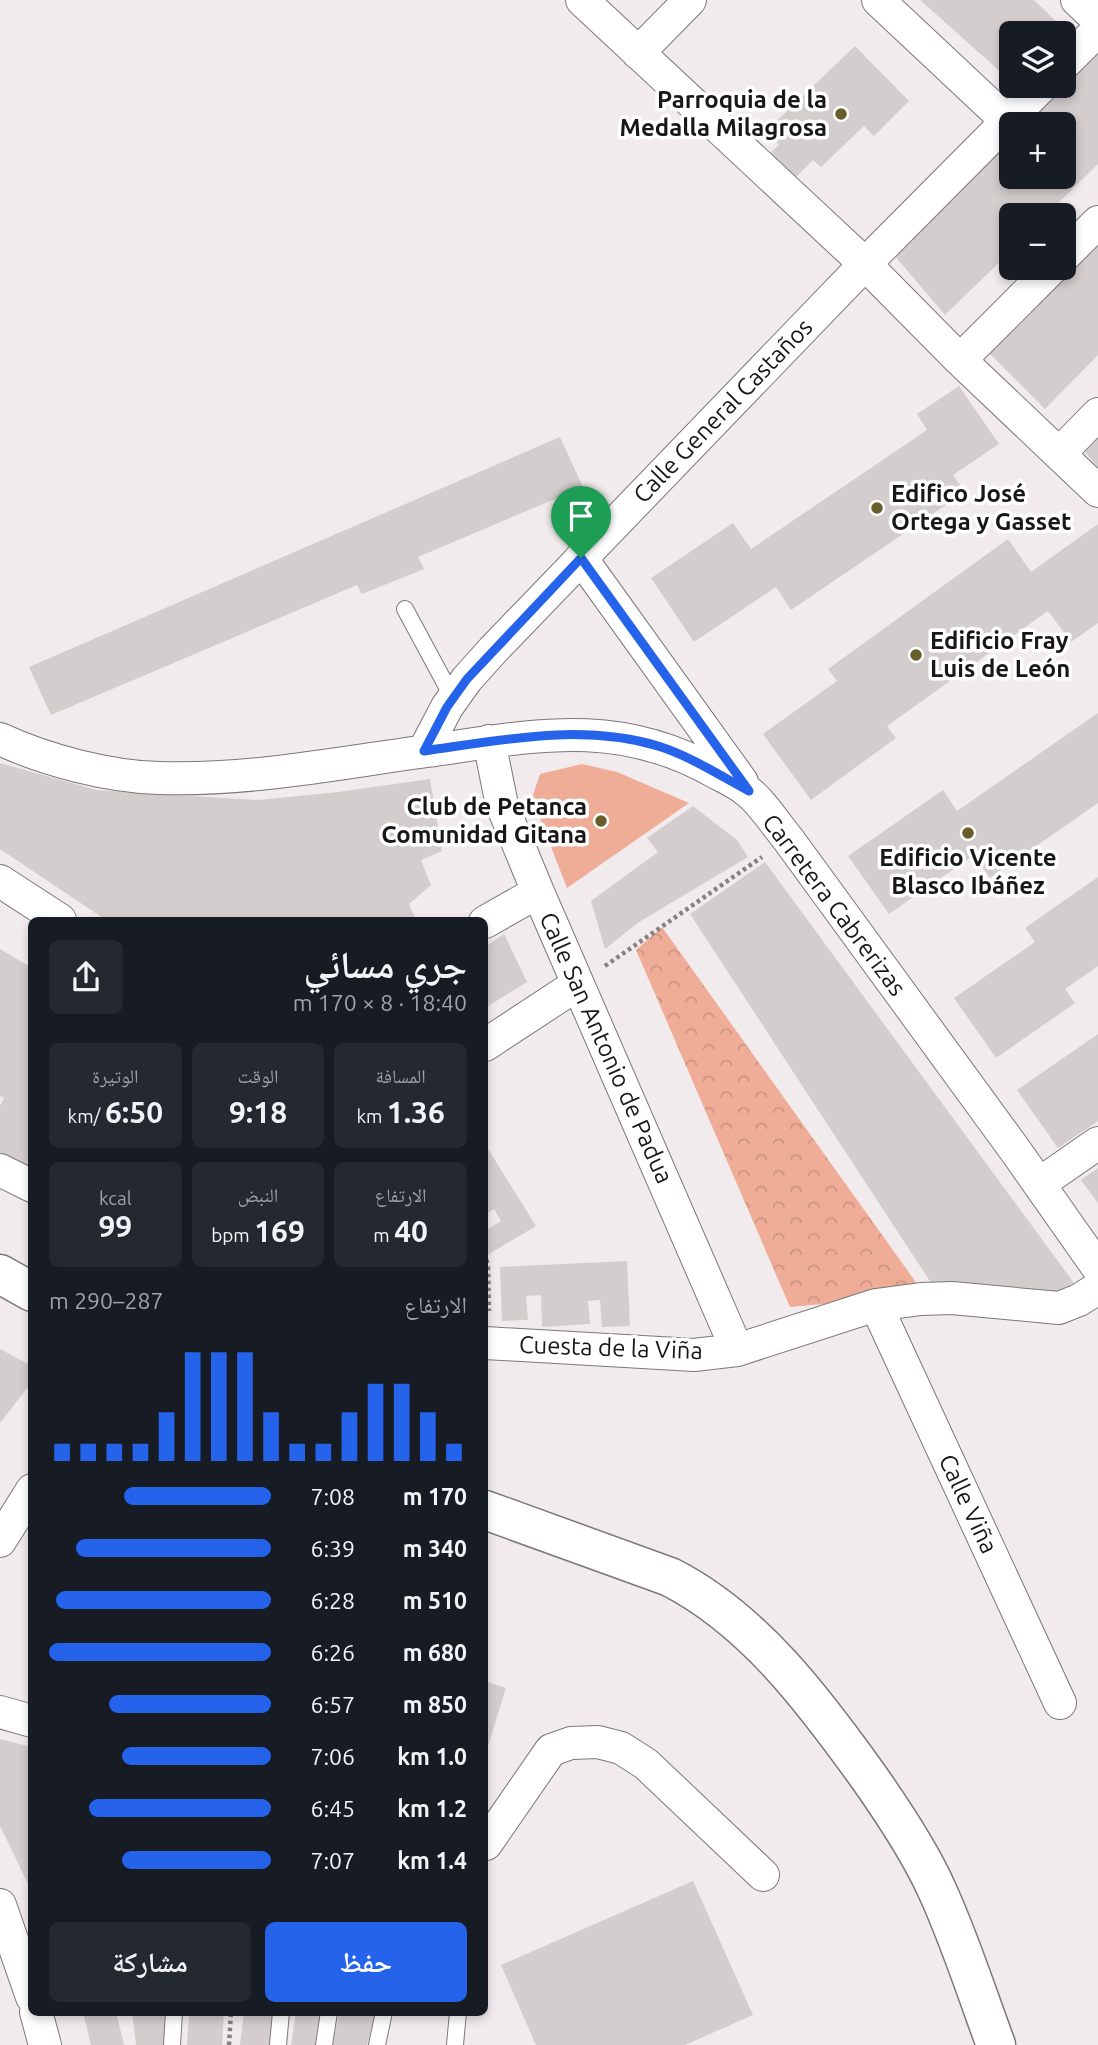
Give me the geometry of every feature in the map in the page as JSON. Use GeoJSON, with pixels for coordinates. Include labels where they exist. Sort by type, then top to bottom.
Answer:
{"type":"FeatureCollection","features":[{"type":"Feature","properties":{"kind":"main road"},"geometry":{"type":"LineString","coordinates":[[0,1274],[28,1290]]}},
{"type":"Feature","properties":{"kind":"main road"},"geometry":{"type":"LineString","coordinates":[[488,1511],[670,1577],[694,1589],[734,1619],[774,1657],[845,1744],[894,1813],[937,1889],[996,2045]]}},
{"type":"Feature","properties":{"kind":"street"},"geometry":{"type":"LineString","coordinates":[[582,0],[865,264],[960,360],[1098,491]]}},
{"type":"Feature","properties":{"kind":"street"},"geometry":{"type":"LineString","coordinates":[[638,53],[691,0]]}},
{"type":"Feature","properties":{"kind":"street"},"geometry":{"type":"LineString","coordinates":[[878,0],[999,113]]}},
{"type":"Feature","properties":{"kind":"street"},"geometry":{"type":"LineString","coordinates":[[1077,0],[1098,20]]}},
{"type":"Feature","properties":{"kind":"street"},"geometry":{"type":"LineString","coordinates":[[1076,52],[1098,30]]}},
{"type":"Feature","properties":{"kind":"street","name":"Calle General Castaños"},"geometry":{"type":"LineString","coordinates":[[1016,112],[1030,98]]}},
{"type":"Feature","properties":{"kind":"street","name":"Calle General Castaños"},"geometry":{"type":"LineString","coordinates":[[424,751],[453,698],[493,650],[999,129]]}},
{"type":"Feature","properties":{"kind":"street"},"geometry":{"type":"LineString","coordinates":[[1076,244],[1098,222]]}},
{"type":"Feature","properties":{"kind":"street"},"geometry":{"type":"LineString","coordinates":[[960,360],[1040,280]]}},
{"type":"Feature","properties":{"kind":"street"},"geometry":{"type":"LineString","coordinates":[[1059,454],[1098,414]]}},
{"type":"Feature","properties":{"kind":"street"},"geometry":{"type":"LineString","coordinates":[[581,558],[749,791]]}},
{"type":"Feature","properties":{"kind":"street","name":"Carretera Cabrerizas"},"geometry":{"type":"LineString","coordinates":[[0,739],[25,751],[99,770],[157,778],[276,772],[541,735],[591,734],[630,739],[697,762],[749,791],[788,839],[1098,1268]]}},
{"type":"Feature","properties":{"kind":"street","name":"Calle San Antonio de Padua"},"geometry":{"type":"LineString","coordinates":[[489,741],[502,806],[737,1350]]}},
{"type":"Feature","properties":{"kind":"street"},"geometry":{"type":"LineString","coordinates":[[0,881],[55,917]]}},
{"type":"Feature","properties":{"kind":"street"},"geometry":{"type":"LineString","coordinates":[[488,920],[538,892]]}},
{"type":"Feature","properties":{"kind":"street"},"geometry":{"type":"LineString","coordinates":[[488,1043],[578,984]]}},
{"type":"Feature","properties":{"kind":"street"},"geometry":{"type":"LineString","coordinates":[[1039,1184],[1098,1143]]}},
{"type":"Feature","properties":{"kind":"street"},"geometry":{"type":"LineString","coordinates":[[0,1170],[28,1184]]}},
{"type":"Feature","properties":{"kind":"street"},"geometry":{"type":"LineString","coordinates":[[737,1350],[876,1305],[921,1298],[952,1298],[1059,1308],[1098,1288]]}},
{"type":"Feature","properties":{"kind":"street","name":"Calle Viña"},"geometry":{"type":"LineString","coordinates":[[876,1305],[1060,1703]]}},
{"type":"Feature","properties":{"kind":"street","name":"Cuesta de la Viña"},"geometry":{"type":"LineString","coordinates":[[488,1343],[694,1355],[737,1350]]}},
{"type":"Feature","properties":{"kind":"street"},"geometry":{"type":"LineString","coordinates":[[0,1541],[28,1496]]}},
{"type":"Feature","properties":{"kind":"street"},"geometry":{"type":"LineString","coordinates":[[0,1712],[28,1720]]}},
{"type":"Feature","properties":{"kind":"street"},"geometry":{"type":"LineString","coordinates":[[488,1842],[551,1750],[571,1743],[598,1742],[621,1748],[646,1764],[762,1875]]}},
{"type":"Feature","properties":{"kind":"street"},"geometry":{"type":"LineString","coordinates":[[0,1905],[28,1986]]}},
{"type":"Feature","properties":{"kind":"street"},"geometry":{"type":"LineString","coordinates":[[37,2016],[45,2045]]}},
{"type":"Feature","properties":{"kind":"lane"},"geometry":{"type":"LineString","coordinates":[[405,609],[453,698]]}},
{"type":"Feature","properties":{"kind":"lane"},"geometry":{"type":"LineString","coordinates":[[172,2045],[174,2016]]}},
{"type":"Feature","properties":{"kind":"lane"},"geometry":{"type":"LineString","coordinates":[[278,2045],[281,2016]]}},
{"type":"Feature","properties":{"kind":"lane"},"geometry":{"type":"LineString","coordinates":[[324,2045],[328,2016]]}},
{"type":"Feature","properties":{"kind":"lane"},"geometry":{"type":"LineString","coordinates":[[377,2045],[383,2016]]}},
{"type":"Feature","properties":{"kind":"lane"},"geometry":{"type":"LineString","coordinates":[[455,2045],[458,2016]]}},
{"type":"Feature","properties":{"kind":"path"},"geometry":{"type":"LineString","coordinates":[[578,984],[788,839]]}},
{"type":"Feature","properties":{"kind":"path"},"geometry":{"type":"LineString","coordinates":[[229,2045],[231,2016]]}},
{"type":"Feature","properties":{"kind":"green space","name":"Club de Petanca Comunidad Gitana"},"geometry":{"type":"Polygon","coordinates":[[[582,764],[617,772],[689,803],[567,888],[532,798],[540,774],[582,764]]]}},
{"type":"Feature","properties":{"kind":"green space"},"geometry":{"type":"Polygon","coordinates":[[[662,927],[925,1295],[790,1307],[636,950],[662,927]]]}},
{"type":"Feature","properties":{"kind":"building"},"geometry":{"type":"Polygon","coordinates":[[[920,0],[1034,0],[1056,21],[999,21],[999,70],[920,0]]]}},
{"type":"Feature","properties":{"kind":"building","name":"Parroquia de la Medalla Milagrosa"},"geometry":{"type":"Polygon","coordinates":[[[855,46],[909,101],[874,136],[864,126],[821,167],[813,160],[795,178],[770,153],[779,145],[765,132],[855,46]]]}},
{"type":"Feature","properties":{"kind":"building"},"geometry":{"type":"Polygon","coordinates":[[[1098,47],[1098,164],[1076,186],[1076,112],[1034,112],[1048,98],[1076,98],[1076,70],[1098,47]]]}},
{"type":"Feature","properties":{"kind":"building"},"geometry":{"type":"Polygon","coordinates":[[[999,148],[999,189],[1073,189],[1058,203],[999,203],[999,263],[945,315],[894,255],[999,148]]]}},
{"type":"Feature","properties":{"kind":"building"},"geometry":{"type":"Polygon","coordinates":[[[1098,236],[1098,355],[1045,409],[986,350],[1055,280],[1076,280],[1076,258],[1098,236]]]}},
{"type":"Feature","properties":{"kind":"building","name":"Edifico José Ortega y Gasset"},"geometry":{"type":"Polygon","coordinates":[[[959,386],[999,444],[953,475],[965,492],[791,610],[776,587],[694,642],[651,578],[733,523],[751,549],[927,430],[917,414],[959,386]]]}},
{"type":"Feature","properties":{"kind":"building"},"geometry":{"type":"Polygon","coordinates":[[[1098,435],[1098,467],[1083,450],[1098,435]]]}},
{"type":"Feature","properties":{"kind":"building"},"geometry":{"type":"Polygon","coordinates":[[[560,437],[583,487],[418,557],[424,569],[362,594],[357,585],[51,715],[29,667],[560,437]]]}},
{"type":"Feature","properties":{"kind":"building","name":"Edificio Fray Luis de León"},"geometry":{"type":"Polygon","coordinates":[[[1098,524],[1098,623],[1071,642],[1048,611],[887,726],[896,738],[811,800],[763,734],[837,681],[828,669],[1008,539],[1031,572],[1098,524]]]}},
{"type":"Feature","properties":{"kind":"building","name":"Edificio Vicente Blasco Ibáñez"},"geometry":{"type":"Polygon","coordinates":[[[1098,713],[1098,803],[990,878],[974,855],[889,914],[848,856],[943,790],[957,811],[1098,713]]]}},
{"type":"Feature","properties":{"kind":"building"},"geometry":{"type":"Polygon","coordinates":[[[0,763],[97,790],[258,800],[430,779],[442,851],[421,860],[431,885],[409,904],[415,917],[102,917],[0,849],[0,763]]]}},
{"type":"Feature","properties":{"kind":"building"},"geometry":{"type":"Polygon","coordinates":[[[693,806],[737,840],[748,857],[639,922],[605,949],[591,901],[658,852],[647,838],[693,806]]]}},
{"type":"Feature","properties":{"kind":"building"},"geometry":{"type":"Polygon","coordinates":[[[765,862],[1074,1283],[1041,1298],[939,1295],[690,914],[765,862]]]}},
{"type":"Feature","properties":{"kind":"building"},"geometry":{"type":"Polygon","coordinates":[[[1098,877],[1098,966],[1065,989],[1075,1003],[996,1058],[954,998],[1035,942],[1025,928],[1098,877]]]}},
{"type":"Feature","properties":{"kind":"building"},"geometry":{"type":"Polygon","coordinates":[[[504,934],[527,982],[488,1006],[488,945],[504,934]]]}},
{"type":"Feature","properties":{"kind":"building"},"geometry":{"type":"Polygon","coordinates":[[[0,949],[28,966],[28,1169],[0,1153],[0,1106],[4,1098],[0,1096],[0,949]]]}},
{"type":"Feature","properties":{"kind":"building"},"geometry":{"type":"Polygon","coordinates":[[[1098,1034],[1098,1121],[1058,1148],[1017,1090],[1098,1034]]]}},
{"type":"Feature","properties":{"kind":"building"},"geometry":{"type":"Polygon","coordinates":[[[488,1149],[536,1226],[488,1255],[488,1229],[501,1221],[494,1209],[488,1213],[488,1149]]]}},
{"type":"Feature","properties":{"kind":"building"},"geometry":{"type":"Polygon","coordinates":[[[1098,1168],[1098,1203],[1081,1180],[1098,1168]]]}},
{"type":"Feature","properties":{"kind":"building"},"geometry":{"type":"Polygon","coordinates":[[[627,1261],[630,1326],[602,1327],[600,1300],[588,1301],[590,1324],[542,1327],[541,1295],[526,1296],[528,1320],[502,1321],[500,1267],[627,1261]]]}},
{"type":"Feature","properties":{"kind":"building"},"geometry":{"type":"Polygon","coordinates":[[[0,1349],[28,1364],[28,1387],[0,1423],[0,1349]]]}},
{"type":"Feature","properties":{"kind":"building"},"geometry":{"type":"Polygon","coordinates":[[[488,1682],[506,1688],[488,1746],[488,1682]]]}},
{"type":"Feature","properties":{"kind":"building"},"geometry":{"type":"Polygon","coordinates":[[[0,1739],[28,1746],[28,1884],[0,1826],[0,1739]]]}},
{"type":"Feature","properties":{"kind":"building"},"geometry":{"type":"Polygon","coordinates":[[[693,1881],[753,2015],[685,2045],[536,2045],[501,1965],[693,1881]]]}},
{"type":"Feature","properties":{"kind":"building"},"geometry":{"type":"Polygon","coordinates":[[[84,2016],[117,2016],[124,2045],[91,2045],[84,2016]]]}},
{"type":"Feature","properties":{"kind":"building"},"geometry":{"type":"Polygon","coordinates":[[[132,2016],[165,2016],[164,2045],[136,2045],[132,2016]]]}},
{"type":"Feature","properties":{"kind":"building"},"geometry":{"type":"Polygon","coordinates":[[[189,2016],[224,2016],[222,2045],[187,2045],[189,2016]]]}},
{"type":"Feature","properties":{"kind":"building"},"geometry":{"type":"Polygon","coordinates":[[[244,2016],[274,2016],[271,2045],[240,2045],[244,2016]]]}},
{"type":"Feature","properties":{"kind":"building"},"geometry":{"type":"Polygon","coordinates":[[[295,2016],[319,2016],[315,2045],[291,2045],[295,2016]]]}},
{"type":"Feature","properties":{"kind":"building"},"geometry":{"type":"Polygon","coordinates":[[[338,2016],[375,2016],[367,2045],[333,2045],[338,2016]]]}},
{"type":"Feature","properties":{"kind":"place","name":"Parroquia de la Medalla Milagrosa"},"geometry":{"type":"Point","coordinates":[841,114]}},
{"type":"Feature","properties":{"kind":"place","name":"Edifico José Ortega y Gasset"},"geometry":{"type":"Point","coordinates":[877,508]}},
{"type":"Feature","properties":{"kind":"place","name":"Edificio Fray Luis de León"},"geometry":{"type":"Point","coordinates":[916,655]}},
{"type":"Feature","properties":{"kind":"place","name":"Club de Petanca Comunidad Gitana"},"geometry":{"type":"Point","coordinates":[601,821]}},
{"type":"Feature","properties":{"kind":"place","name":"Edificio Vicente Blasco Ibáñez"},"geometry":{"type":"Point","coordinates":[968,833]}},
{"type":"Feature","properties":{"kind":"route"},"geometry":{"type":"LineString","coordinates":[[581,558],[749,791],[697,762],[659,747],[630,739],[591,734],[541,735],[424,751],[447,707],[467,679],[581,558]]}}]}
